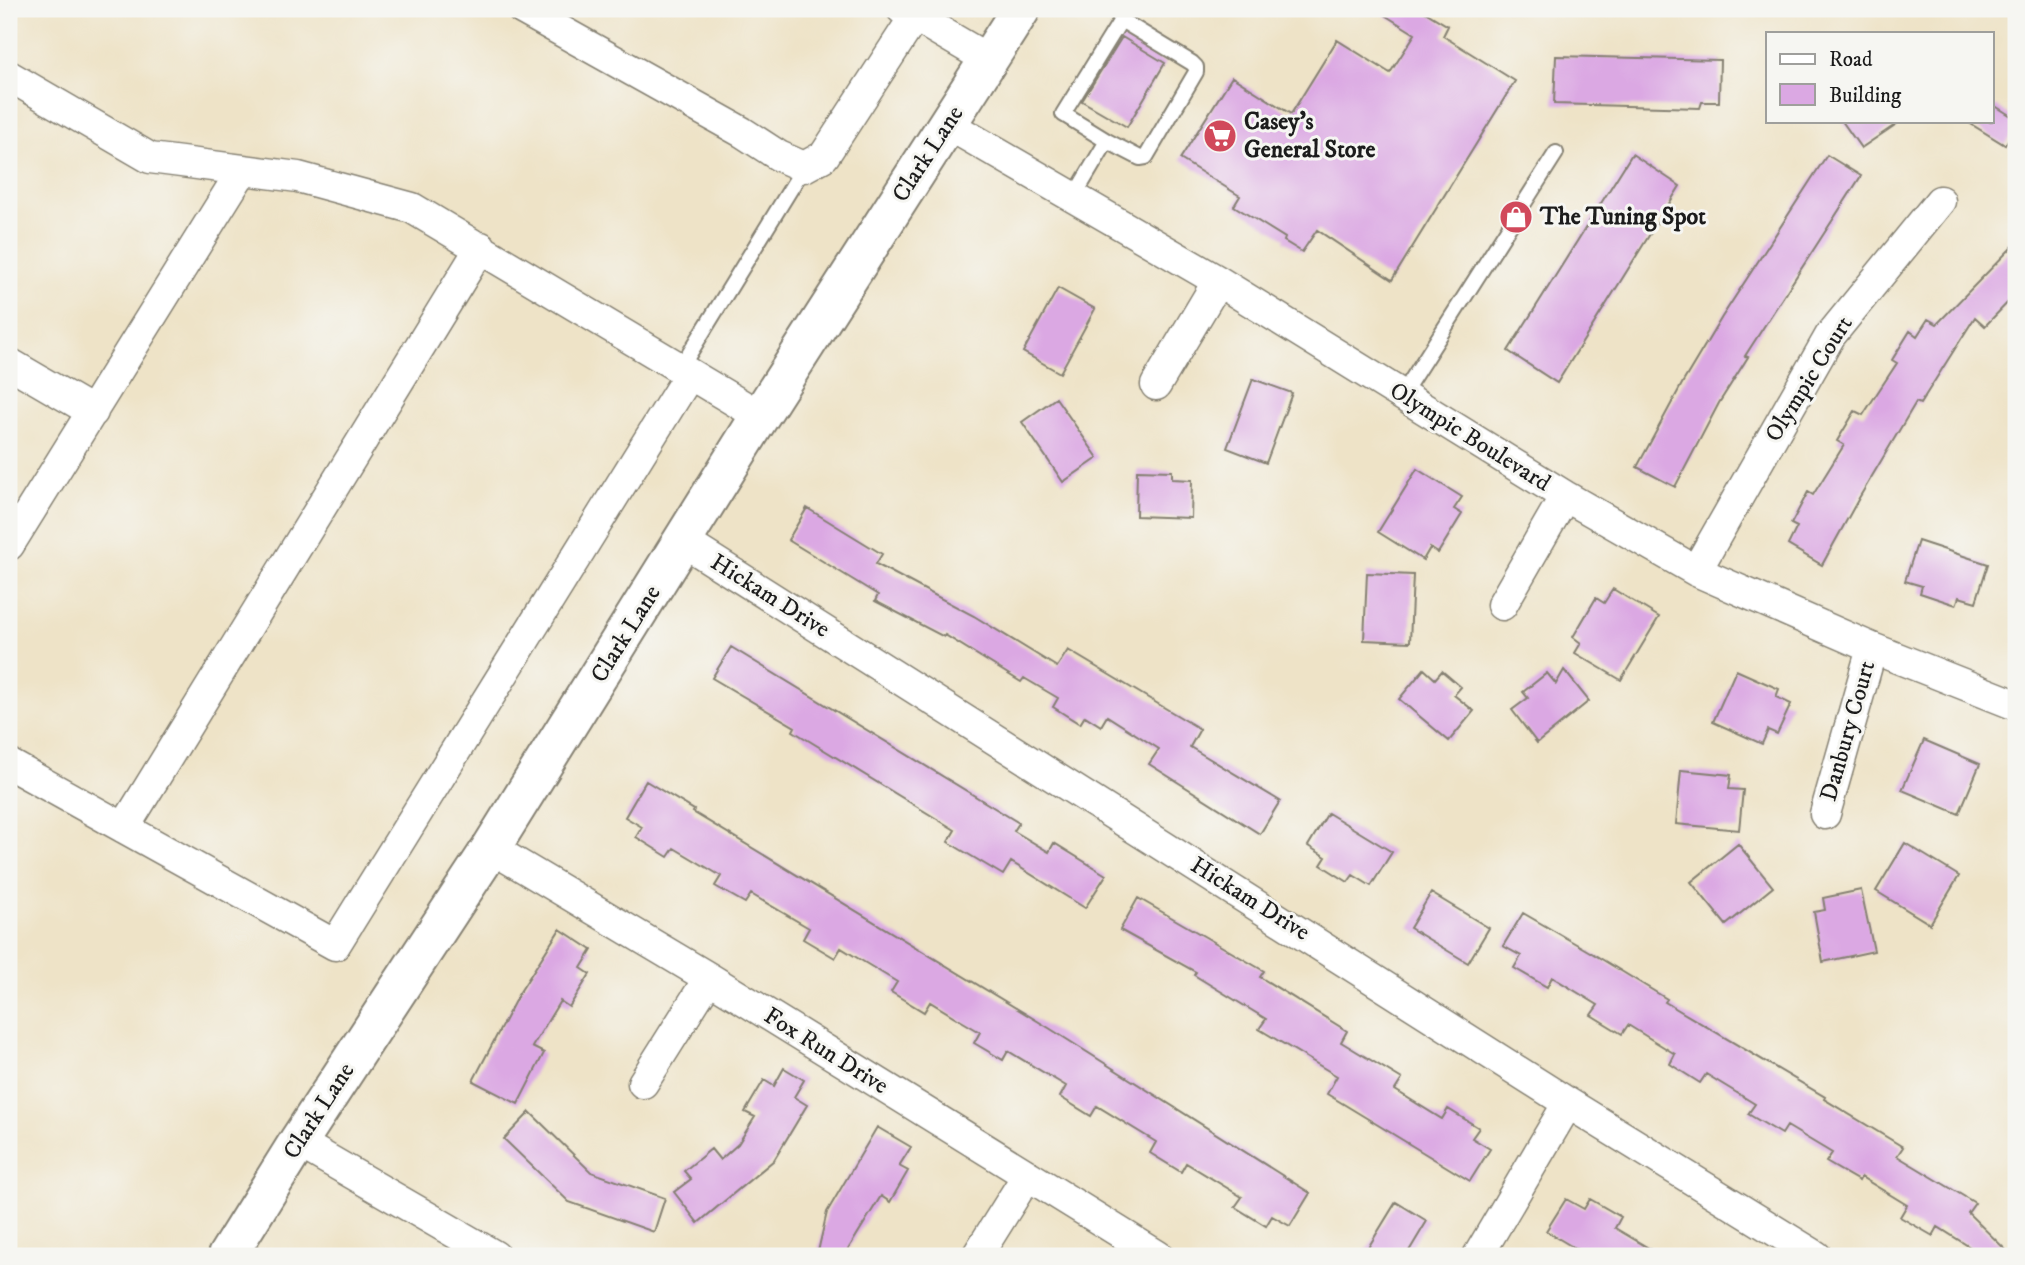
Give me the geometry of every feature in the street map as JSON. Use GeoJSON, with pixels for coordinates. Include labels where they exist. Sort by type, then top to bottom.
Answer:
{"type":"FeatureCollection","features":[{"type":"Feature","properties":{"kind":"main road","name":"Clark Lane"},"geometry":{"type":"LineString","coordinates":[[228,1256],[491,848],[760,416],[1021,9]]}},
{"type":"Feature","properties":{"kind":"street"},"geometry":{"type":"LineString","coordinates":[[522,9],[742,132],[779,156],[804,167],[824,156],[912,11],[989,60]]}},
{"type":"Feature","properties":{"kind":"street"},"geometry":{"type":"LineString","coordinates":[[9,76],[150,158],[298,177],[412,208],[760,416]]}},
{"type":"Feature","properties":{"kind":"street","name":"Olympic Boulevard"},"geometry":{"type":"LineString","coordinates":[[947,124],[1218,281],[1565,496],[1696,570],[1872,648],[2016,705]]}},
{"type":"Feature","properties":{"kind":"street"},"geometry":{"type":"LineString","coordinates":[[9,545],[242,171]]}},
{"type":"Feature","properties":{"kind":"street","name":"Olympic Court"},"geometry":{"type":"LineString","coordinates":[[1696,570],[1830,336],[1940,201]]}},
{"type":"Feature","properties":{"kind":"street"},"geometry":{"type":"LineString","coordinates":[[124,828],[481,247]]}},
{"type":"Feature","properties":{"kind":"street"},"geometry":{"type":"LineString","coordinates":[[1156,385],[1218,281]]}},
{"type":"Feature","properties":{"kind":"street"},"geometry":{"type":"LineString","coordinates":[[9,363],[93,412]]}},
{"type":"Feature","properties":{"kind":"street"},"geometry":{"type":"LineString","coordinates":[[9,764],[335,945],[685,372]]}},
{"type":"Feature","properties":{"kind":"street"},"geometry":{"type":"LineString","coordinates":[[1502,605],[1565,496]]}},
{"type":"Feature","properties":{"kind":"street","name":"Hickam Drive"},"geometry":{"type":"LineString","coordinates":[[684,542],[1816,1256]]}},
{"type":"Feature","properties":{"kind":"street","name":"Danbury Court"},"geometry":{"type":"LineString","coordinates":[[1825,814],[1872,648]]}},
{"type":"Feature","properties":{"kind":"street","name":"Fox Run Drive"},"geometry":{"type":"LineString","coordinates":[[491,848],[709,978],[1158,1256]]}},
{"type":"Feature","properties":{"kind":"street"},"geometry":{"type":"LineString","coordinates":[[643,1083],[709,978]]}},
{"type":"Feature","properties":{"kind":"street"},"geometry":{"type":"LineString","coordinates":[[1478,1256],[1568,1102]]}},
{"type":"Feature","properties":{"kind":"street"},"geometry":{"type":"LineString","coordinates":[[299,1142],[495,1256]]}},
{"type":"Feature","properties":{"kind":"street"},"geometry":{"type":"LineString","coordinates":[[977,1256],[1027,1176]]}},
{"type":"Feature","properties":{"kind":"lane"},"geometry":{"type":"LineString","coordinates":[[1125,15],[1192,63],[1196,72],[1146,157],[1140,158],[1107,141],[1063,114],[1125,15]]}},
{"type":"Feature","properties":{"kind":"lane"},"geometry":{"type":"LineString","coordinates":[[1073,198],[1107,141]]}},
{"type":"Feature","properties":{"kind":"lane"},"geometry":{"type":"LineString","coordinates":[[1402,395],[1556,153]]}},
{"type":"Feature","properties":{"kind":"lane"},"geometry":{"type":"LineString","coordinates":[[685,372],[804,167]]}},
{"type":"Feature","properties":{"kind":"building"},"geometry":{"type":"Polygon","coordinates":[[[1375,9],[1420,9],[1448,26],[1443,36],[1515,81],[1392,280],[1317,230],[1302,252],[1234,206],[1240,196],[1180,159],[1232,77],[1291,114],[1337,40],[1390,73],[1415,34],[1375,9]]]}},
{"type":"Feature","properties":{"kind":"building"},"geometry":{"type":"Polygon","coordinates":[[[1122,37],[1165,63],[1127,127],[1082,101],[1122,37]]]}},
{"type":"Feature","properties":{"kind":"building"},"geometry":{"type":"Polygon","coordinates":[[[1556,56],[1720,60],[1719,102],[1702,102],[1700,108],[1554,104],[1556,56]]]}},
{"type":"Feature","properties":{"kind":"building"},"geometry":{"type":"Polygon","coordinates":[[[1994,105],[2016,119],[2016,127],[2005,145],[1968,122],[1994,122],[1994,105]]]}},
{"type":"Feature","properties":{"kind":"building"},"geometry":{"type":"Polygon","coordinates":[[[1843,122],[1900,122],[1861,148],[1843,122]]]}},
{"type":"Feature","properties":{"kind":"building"},"geometry":{"type":"Polygon","coordinates":[[[1632,154],[1680,186],[1557,383],[1508,351],[1632,154]]]}},
{"type":"Feature","properties":{"kind":"building"},"geometry":{"type":"Polygon","coordinates":[[[1827,155],[1861,176],[1745,356],[1748,357],[1719,403],[1675,487],[1637,467],[1722,317],[1827,155]]]}},
{"type":"Feature","properties":{"kind":"building"},"geometry":{"type":"Polygon","coordinates":[[[2016,243],[2016,294],[1985,326],[1975,317],[1920,404],[1916,402],[1822,565],[1788,545],[1797,527],[1791,524],[1808,492],[1813,495],[1844,445],[1837,441],[1855,411],[1863,415],[1897,363],[1892,360],[1910,331],[1917,336],[1928,319],[1937,324],[2016,243]]]}},
{"type":"Feature","properties":{"kind":"building"},"geometry":{"type":"Polygon","coordinates":[[[1058,288],[1095,309],[1060,373],[1023,352],[1058,288]]]}},
{"type":"Feature","properties":{"kind":"building"},"geometry":{"type":"Polygon","coordinates":[[[1253,379],[1292,393],[1266,463],[1227,448],[1253,379]]]}},
{"type":"Feature","properties":{"kind":"building"},"geometry":{"type":"Polygon","coordinates":[[[1056,398],[1098,458],[1063,482],[1022,422],[1056,398]]]}},
{"type":"Feature","properties":{"kind":"building"},"geometry":{"type":"Polygon","coordinates":[[[1417,469],[1462,497],[1454,509],[1462,514],[1438,553],[1430,548],[1423,560],[1378,532],[1417,469]]]}},
{"type":"Feature","properties":{"kind":"building"},"geometry":{"type":"Polygon","coordinates":[[[1137,470],[1172,471],[1172,479],[1192,480],[1191,518],[1136,516],[1137,470]]]}},
{"type":"Feature","properties":{"kind":"building"},"geometry":{"type":"Polygon","coordinates":[[[807,508],[882,554],[876,564],[974,616],[1057,667],[1068,650],[1200,729],[1190,747],[1280,801],[1260,834],[1149,764],[1159,749],[1107,716],[1101,726],[1085,716],[1080,724],[1053,707],[1058,698],[1024,678],[1021,682],[945,635],[944,637],[875,601],[878,595],[788,540],[807,508]]]}},
{"type":"Feature","properties":{"kind":"building"},"geometry":{"type":"Polygon","coordinates":[[[1918,541],[1988,564],[1976,602],[1959,597],[1956,605],[1920,593],[1922,586],[1905,581],[1918,541]]]}},
{"type":"Feature","properties":{"kind":"building"},"geometry":{"type":"Polygon","coordinates":[[[1367,573],[1413,575],[1410,642],[1364,640],[1367,573]]]}},
{"type":"Feature","properties":{"kind":"building"},"geometry":{"type":"Polygon","coordinates":[[[1613,589],[1659,617],[1621,680],[1575,653],[1581,643],[1573,637],[1596,598],[1604,603],[1613,589]]]}},
{"type":"Feature","properties":{"kind":"building"},"geometry":{"type":"Polygon","coordinates":[[[731,647],[1019,823],[1014,831],[1049,852],[1054,843],[1106,875],[1085,908],[1011,862],[1003,875],[948,842],[955,830],[793,731],[795,727],[712,678],[731,647]]]}},
{"type":"Feature","properties":{"kind":"building"},"geometry":{"type":"Polygon","coordinates":[[[1424,669],[1435,679],[1442,671],[1461,687],[1454,695],[1474,711],[1449,741],[1399,699],[1424,669]]]}},
{"type":"Feature","properties":{"kind":"building"},"geometry":{"type":"Polygon","coordinates":[[[1564,670],[1589,701],[1537,743],[1512,710],[1528,698],[1523,692],[1547,673],[1556,684],[1564,670]]]}},
{"type":"Feature","properties":{"kind":"building"},"geometry":{"type":"Polygon","coordinates":[[[1736,670],[1779,689],[1776,697],[1791,704],[1777,734],[1768,730],[1762,744],[1713,722],[1736,670]]]}},
{"type":"Feature","properties":{"kind":"building"},"geometry":{"type":"Polygon","coordinates":[[[1924,740],[1980,764],[1959,814],[1902,790],[1924,740]]]}},
{"type":"Feature","properties":{"kind":"building"},"geometry":{"type":"Polygon","coordinates":[[[1681,770],[1731,775],[1729,789],[1743,790],[1739,830],[1676,824],[1681,770]]]}},
{"type":"Feature","properties":{"kind":"building"},"geometry":{"type":"Polygon","coordinates":[[[646,781],[1049,1028],[1310,1193],[1290,1226],[1272,1216],[1266,1226],[1235,1207],[1242,1197],[1186,1163],[1181,1172],[1150,1153],[1156,1142],[1097,1106],[1091,1116],[1060,1097],[1066,1086],[1008,1051],[1003,1060],[974,1043],[980,1032],[930,1002],[924,1012],[891,992],[897,982],[841,948],[835,958],[803,939],[809,928],[751,894],[745,903],[715,886],[721,876],[674,848],[668,857],[636,837],[642,827],[625,817],[646,781]]]}},
{"type":"Feature","properties":{"kind":"building"},"geometry":{"type":"Polygon","coordinates":[[[1328,813],[1392,852],[1371,886],[1353,875],[1348,882],[1321,865],[1326,857],[1308,846],[1328,813]]]}},
{"type":"Feature","properties":{"kind":"building"},"geometry":{"type":"Polygon","coordinates":[[[1905,843],[1959,876],[1930,924],[1876,891],[1905,843]]]}},
{"type":"Feature","properties":{"kind":"building"},"geometry":{"type":"Polygon","coordinates":[[[1738,844],[1773,887],[1726,925],[1691,882],[1738,844]]]}},
{"type":"Feature","properties":{"kind":"building"},"geometry":{"type":"Polygon","coordinates":[[[1861,890],[1874,951],[1823,962],[1814,912],[1825,910],[1823,898],[1861,890]]]}},
{"type":"Feature","properties":{"kind":"building"},"geometry":{"type":"Polygon","coordinates":[[[1431,893],[1489,928],[1468,963],[1410,928],[1431,893]]]}},
{"type":"Feature","properties":{"kind":"building"},"geometry":{"type":"Polygon","coordinates":[[[1138,898],[1264,971],[1260,977],[1347,1031],[1341,1042],[1402,1079],[1395,1090],[1442,1119],[1448,1109],[1479,1128],[1472,1138],[1490,1149],[1470,1181],[1327,1094],[1337,1076],[1259,1029],[1266,1019],[1194,975],[1196,972],[1120,930],[1138,898]]]}},
{"type":"Feature","properties":{"kind":"building"},"geometry":{"type":"Polygon","coordinates":[[[1523,913],[1667,999],[1665,1002],[1825,1097],[1824,1099],[1903,1147],[1897,1156],[1975,1203],[1968,1213],[2012,1256],[1984,1256],[1938,1227],[1933,1236],[1900,1217],[1907,1205],[1861,1177],[1859,1181],[1826,1162],[1832,1153],[1787,1126],[1782,1134],[1748,1114],[1755,1104],[1706,1074],[1700,1083],[1670,1064],[1675,1054],[1628,1025],[1622,1034],[1591,1015],[1598,1005],[1552,977],[1547,987],[1514,968],[1521,956],[1503,946],[1523,913]]]}},
{"type":"Feature","properties":{"kind":"building"},"geometry":{"type":"Polygon","coordinates":[[[560,929],[592,950],[581,968],[590,974],[569,1007],[560,1001],[532,1047],[544,1053],[518,1104],[473,1081],[518,995],[560,929]]]}},
{"type":"Feature","properties":{"kind":"building"},"geometry":{"type":"Polygon","coordinates":[[[784,1068],[804,1080],[794,1097],[807,1105],[774,1160],[698,1223],[674,1192],[691,1179],[684,1171],[711,1149],[720,1160],[738,1144],[755,1117],[745,1112],[764,1080],[774,1086],[784,1068]]]}},
{"type":"Feature","properties":{"kind":"building"},"geometry":{"type":"Polygon","coordinates":[[[530,1112],[591,1172],[665,1198],[654,1232],[569,1202],[504,1139],[530,1112]]]}},
{"type":"Feature","properties":{"kind":"building"},"geometry":{"type":"Polygon","coordinates":[[[877,1127],[911,1147],[899,1166],[908,1171],[890,1202],[881,1196],[844,1256],[817,1256],[827,1212],[877,1127]]]}},
{"type":"Feature","properties":{"kind":"building"},"geometry":{"type":"Polygon","coordinates":[[[1566,1199],[1584,1209],[1590,1199],[1621,1217],[1615,1228],[1662,1256],[1588,1256],[1546,1231],[1566,1199]]]}},
{"type":"Feature","properties":{"kind":"building"},"geometry":{"type":"Polygon","coordinates":[[[1396,1202],[1427,1221],[1406,1256],[1363,1256],[1396,1202]]]}},
{"type":"Feature","properties":{"kind":"place","name":"Casey's General Store"},"geometry":{"type":"Point","coordinates":[1220,136]}},
{"type":"Feature","properties":{"kind":"place","name":"The Tuning Spot"},"geometry":{"type":"Point","coordinates":[1516,217]}}]}
